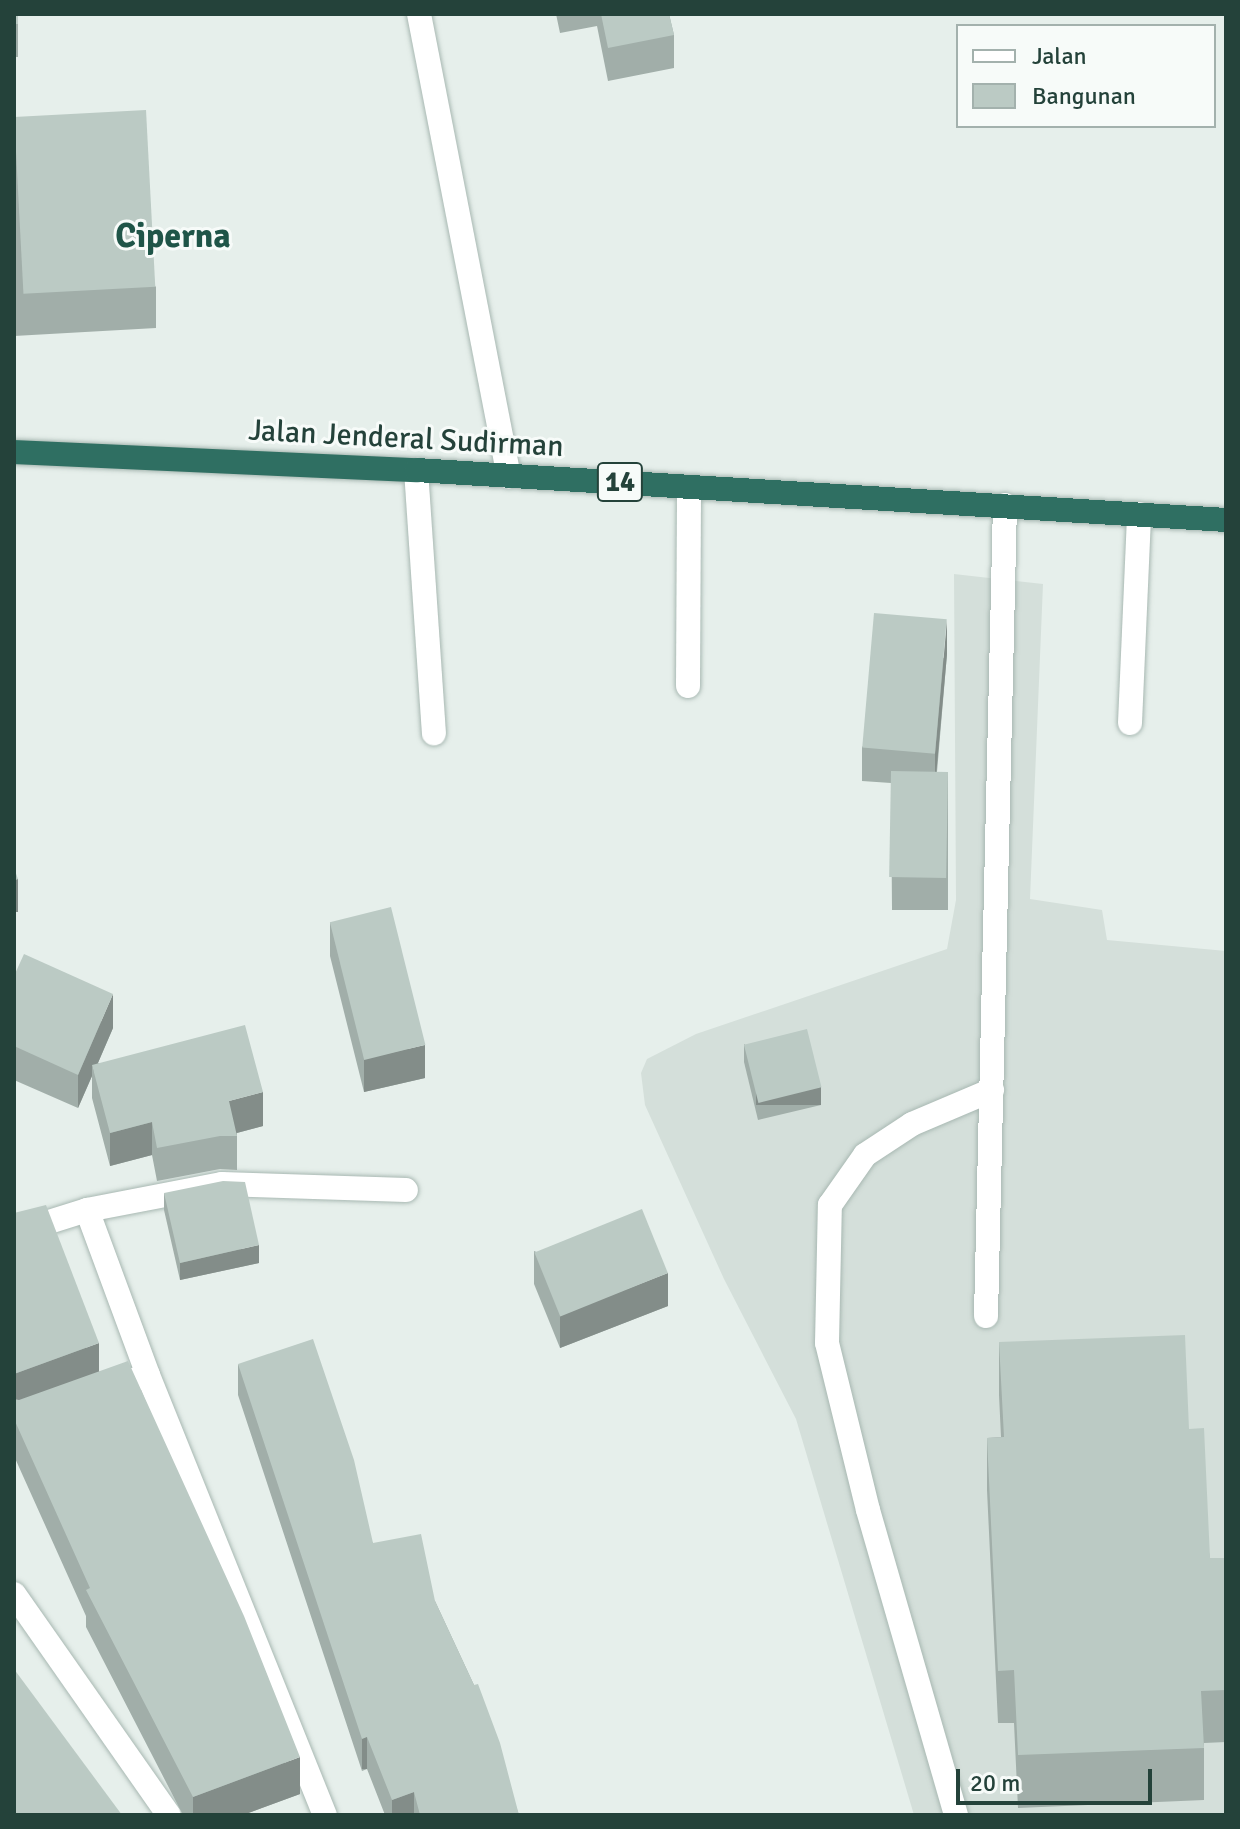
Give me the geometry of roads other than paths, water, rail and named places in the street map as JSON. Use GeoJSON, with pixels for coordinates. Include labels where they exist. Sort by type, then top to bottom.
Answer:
{"type":"FeatureCollection","features":[{"type":"Feature","properties":{"kind":"highway","name":"Jalan Jenderal Sudirman"},"geometry":{"type":"LineString","coordinates":[[14,452],[416,470],[1226,520]]}},
{"type":"Feature","properties":{"kind":"street"},"geometry":{"type":"LineString","coordinates":[[419,14],[509,476]]}},
{"type":"Feature","properties":{"kind":"street"},"geometry":{"type":"LineString","coordinates":[[416,470],[434,733]]}},
{"type":"Feature","properties":{"kind":"street"},"geometry":{"type":"LineString","coordinates":[[688,686],[689,487]]}},
{"type":"Feature","properties":{"kind":"street"},"geometry":{"type":"LineString","coordinates":[[986,1316],[1005,505]]}},
{"type":"Feature","properties":{"kind":"street"},"geometry":{"type":"LineString","coordinates":[[1130,723],[1139,514]]}},
{"type":"Feature","properties":{"kind":"street"},"geometry":{"type":"LineString","coordinates":[[956,1815],[868,1510],[827,1343],[830,1205],[865,1155],[912,1124],[992,1090]]}},
{"type":"Feature","properties":{"kind":"street"},"geometry":{"type":"LineString","coordinates":[[14,1233],[87,1210],[222,1184],[406,1190]]}},
{"type":"Feature","properties":{"kind":"street"},"geometry":{"type":"LineString","coordinates":[[87,1210],[148,1375],[325,1815]]}},
{"type":"Feature","properties":{"kind":"street"},"geometry":{"type":"LineString","coordinates":[[88,1396],[148,1375]]}},
{"type":"Feature","properties":{"kind":"street"},"geometry":{"type":"LineString","coordinates":[[14,1594],[169,1815]]}},
{"type":"Feature","properties":{"kind":"district","name":"Ciperna"},"geometry":{"type":"Point","coordinates":[173,237]}}]}
